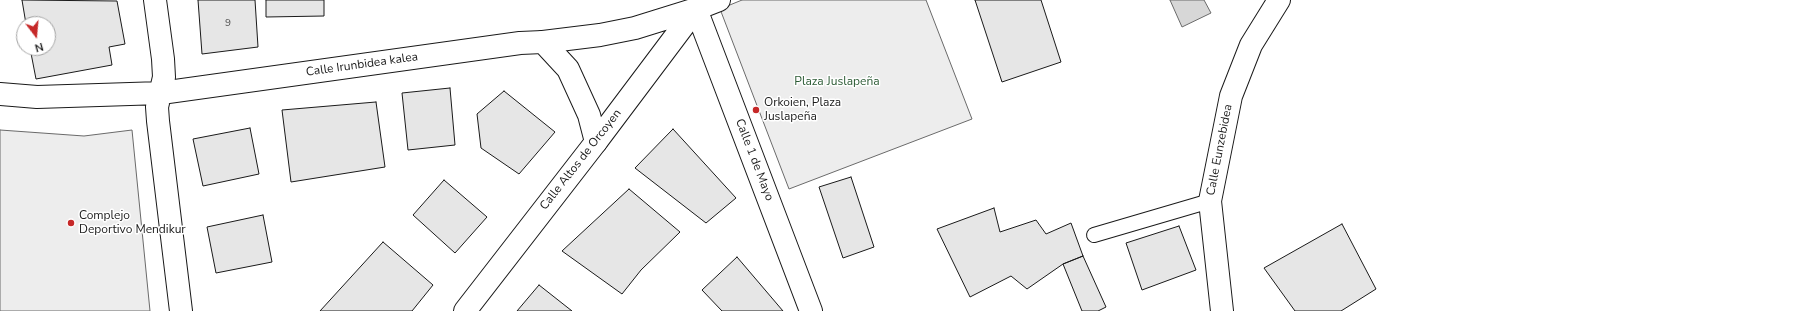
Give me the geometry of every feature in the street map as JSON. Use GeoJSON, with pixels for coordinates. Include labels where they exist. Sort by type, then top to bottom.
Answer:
{"type":"FeatureCollection","features":[{"type":"Feature","properties":{"kind":"street"},"geometry":{"type":"LineString","coordinates":[[155,0],[164,77],[157,107],[158,121],[181,311]]}},
{"type":"Feature","properties":{"kind":"street","name":"Calle Irunbidea kalea"},"geometry":{"type":"LineString","coordinates":[[0,94],[37,96],[161,93],[520,44],[600,35],[635,28],[696,9],[719,0]]}},
{"type":"Feature","properties":{"kind":"street","name":"Calle Eunzebidea"},"geometry":{"type":"LineString","coordinates":[[1222,311],[1210,201],[1231,96],[1252,45],[1279,0]]}},
{"type":"Feature","properties":{"kind":"street","name":"Calle Altos de Orcoyen"},"geometry":{"type":"LineString","coordinates":[[465,311],[596,142],[696,9]]}},
{"type":"Feature","properties":{"kind":"street","name":"Calle 1 de Mayo"},"geometry":{"type":"LineString","coordinates":[[696,9],[811,311]]}},
{"type":"Feature","properties":{"kind":"street"},"geometry":{"type":"LineString","coordinates":[[543,42],[568,69],[589,115],[596,142]]}},
{"type":"Feature","properties":{"kind":"lane"},"geometry":{"type":"LineString","coordinates":[[1094,235],[1210,201]]}},
{"type":"Feature","properties":{"kind":"shaded area","name":"Plaza Juslapeña"},"geometry":{"type":"Polygon","coordinates":[[[742,0],[926,0],[972,119],[789,189],[720,9],[742,0]]]}},
{"type":"Feature","properties":{"kind":"shaded area"},"geometry":{"type":"Polygon","coordinates":[[[1170,0],[1204,0],[1211,13],[1182,27],[1170,0]]]}},
{"type":"Feature","properties":{"kind":"shaded area","name":"Complejo Deportivo Mendikur"},"geometry":{"type":"Polygon","coordinates":[[[0,130],[84,136],[132,130],[150,311],[0,311],[0,130]]]}},
{"type":"Feature","properties":{"kind":"building"},"geometry":{"type":"Polygon","coordinates":[[[22,0],[117,1],[125,44],[109,47],[112,65],[36,79],[32,56],[56,56],[56,16],[25,16],[22,0]]]}},
{"type":"Feature","properties":{"kind":"building"},"geometry":{"type":"Polygon","coordinates":[[[198,0],[255,0],[258,47],[202,54],[198,0]]]}},
{"type":"Feature","properties":{"kind":"building"},"geometry":{"type":"Polygon","coordinates":[[[266,0],[324,0],[324,16],[266,17],[266,0]]]}},
{"type":"Feature","properties":{"kind":"building"},"geometry":{"type":"Polygon","coordinates":[[[975,0],[1041,0],[1061,62],[1002,82],[975,0]]]}},
{"type":"Feature","properties":{"kind":"building"},"geometry":{"type":"Polygon","coordinates":[[[450,88],[455,145],[408,150],[402,93],[450,88]]]}},
{"type":"Feature","properties":{"kind":"building"},"geometry":{"type":"Polygon","coordinates":[[[504,91],[555,132],[519,174],[481,148],[477,114],[504,91]]]}},
{"type":"Feature","properties":{"kind":"building"},"geometry":{"type":"Polygon","coordinates":[[[376,102],[385,167],[291,182],[282,110],[376,102]]]}},
{"type":"Feature","properties":{"kind":"building"},"geometry":{"type":"Polygon","coordinates":[[[250,128],[259,174],[203,186],[193,139],[250,128]]]}},
{"type":"Feature","properties":{"kind":"building"},"geometry":{"type":"Polygon","coordinates":[[[673,129],[736,198],[706,223],[635,168],[673,129]]]}},
{"type":"Feature","properties":{"kind":"building"},"geometry":{"type":"Polygon","coordinates":[[[851,177],[874,247],[843,258],[819,187],[851,177]]]}},
{"type":"Feature","properties":{"kind":"building"},"geometry":{"type":"Polygon","coordinates":[[[444,180],[487,217],[455,253],[413,215],[444,180]]]}},
{"type":"Feature","properties":{"kind":"building"},"geometry":{"type":"Polygon","coordinates":[[[629,189],[680,232],[641,270],[622,294],[562,251],[629,189]]]}},
{"type":"Feature","properties":{"kind":"building"},"geometry":{"type":"Polygon","coordinates":[[[994,208],[1000,232],[1036,220],[1046,234],[1071,223],[1083,256],[1063,264],[1027,289],[1011,276],[970,297],[937,229],[994,208]]]}},
{"type":"Feature","properties":{"kind":"building"},"geometry":{"type":"Polygon","coordinates":[[[263,215],[272,262],[216,273],[207,227],[263,215]]]}},
{"type":"Feature","properties":{"kind":"building"},"geometry":{"type":"Polygon","coordinates":[[[1342,224],[1376,289],[1341,311],[1295,311],[1264,268],[1342,224]]]}},
{"type":"Feature","properties":{"kind":"building"},"geometry":{"type":"Polygon","coordinates":[[[1179,226],[1196,270],[1142,290],[1126,243],[1179,226]]]}},
{"type":"Feature","properties":{"kind":"building"},"geometry":{"type":"Polygon","coordinates":[[[383,242],[433,285],[412,311],[320,311],[383,242]]]}},
{"type":"Feature","properties":{"kind":"building"},"geometry":{"type":"Polygon","coordinates":[[[1083,256],[1106,307],[1098,311],[1082,311],[1063,264],[1083,256]]]}},
{"type":"Feature","properties":{"kind":"building"},"geometry":{"type":"Polygon","coordinates":[[[737,257],[783,311],[722,311],[702,290],[737,257]]]}},
{"type":"Feature","properties":{"kind":"building"},"geometry":{"type":"Polygon","coordinates":[[[539,285],[572,311],[517,311],[539,285]]]}},
{"type":"Feature","properties":{"kind":"place","name":"Orkoien, Plaza Juslapeña"},"geometry":{"type":"Point","coordinates":[756,110]}},
{"type":"Feature","properties":{"kind":"place","name":"Complejo Deportivo Mendikur"},"geometry":{"type":"Point","coordinates":[71,223]}}]}
